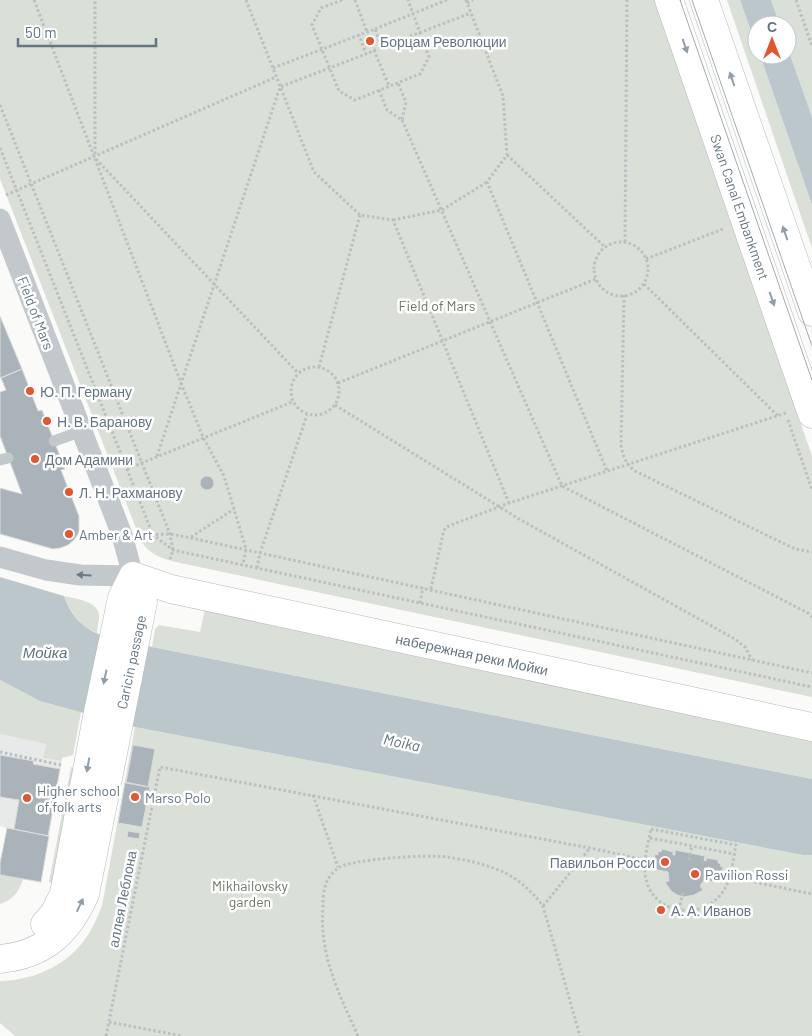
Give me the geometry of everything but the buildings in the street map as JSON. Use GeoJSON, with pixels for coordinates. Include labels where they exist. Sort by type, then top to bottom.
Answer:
{"type":"FeatureCollection","features":[{"type":"Feature","properties":{"kind":"main road","name":"Swan Canal Embankment"},"geometry":{"type":"LineString","coordinates":[[668,0],[799,413]]}},
{"type":"Feature","properties":{"kind":"main road"},"geometry":{"type":"LineString","coordinates":[[704,0],[812,312]]}},
{"type":"Feature","properties":{"kind":"main road","name":"набережная реки Мойки"},"geometry":{"type":"LineString","coordinates":[[133,576],[171,572],[812,709]]}},
{"type":"Feature","properties":{"kind":"main road","name":"Caricin passage"},"geometry":{"type":"LineString","coordinates":[[0,941],[11,940],[32,933],[48,922],[60,905],[108,719],[125,640],[143,602],[133,576]]}},
{"type":"Feature","properties":{"kind":"main road","name":"набережная реки Мойки"},"geometry":{"type":"LineString","coordinates":[[133,576],[171,589],[812,727]]}},
{"type":"Feature","properties":{"kind":"main road","name":"Caricin passage"},"geometry":{"type":"LineString","coordinates":[[0,959],[22,955],[45,945],[65,929],[74,918],[80,906],[87,886],[108,719]]}},
{"type":"Feature","properties":{"kind":"street","name":"Field of Mars"},"geometry":{"type":"LineString","coordinates":[[0,219],[122,535],[133,576]]}},
{"type":"Feature","properties":{"kind":"street","name":"набережная реки Мойки"},"geometry":{"type":"LineString","coordinates":[[0,557],[55,571],[80,575],[133,576]]}},
{"type":"Feature","properties":{"kind":"lane"},"geometry":{"type":"LineString","coordinates":[[54,441],[82,431]]}},
{"type":"Feature","properties":{"kind":"path"},"geometry":{"type":"LineString","coordinates":[[34,0],[181,382],[203,437],[224,476],[246,550],[243,565]]}},
{"type":"Feature","properties":{"kind":"path"},"geometry":{"type":"LineString","coordinates":[[95,0],[95,158],[298,373]]}},
{"type":"Feature","properties":{"kind":"path"},"geometry":{"type":"LineString","coordinates":[[246,0],[314,172],[360,215],[393,220],[442,210],[487,182],[507,155],[502,96],[466,2],[474,0]]}},
{"type":"Feature","properties":{"kind":"path"},"geometry":{"type":"LineString","coordinates":[[342,0],[321,8],[312,25],[338,91],[354,100],[420,74],[429,57],[408,0]]}},
{"type":"Feature","properties":{"kind":"path"},"geometry":{"type":"LineString","coordinates":[[355,0],[367,32]]}},
{"type":"Feature","properties":{"kind":"path"},"geometry":{"type":"LineString","coordinates":[[273,68],[447,0]]}},
{"type":"Feature","properties":{"kind":"path"},"geometry":{"type":"LineString","coordinates":[[625,242],[627,0]]}},
{"type":"Feature","properties":{"kind":"path"},"geometry":{"type":"LineString","coordinates":[[796,0],[812,46]]}},
{"type":"Feature","properties":{"kind":"path"},"geometry":{"type":"LineString","coordinates":[[280,87],[471,13]]}},
{"type":"Feature","properties":{"kind":"path"},"geometry":{"type":"LineString","coordinates":[[375,29],[382,47]]}},
{"type":"Feature","properties":{"kind":"path"},"geometry":{"type":"LineString","coordinates":[[359,35],[366,54]]}},
{"type":"Feature","properties":{"kind":"path"},"geometry":{"type":"LineString","coordinates":[[374,50],[388,86]]}},
{"type":"Feature","properties":{"kind":"path"},"geometry":{"type":"LineString","coordinates":[[6,195],[95,158],[276,77]]}},
{"type":"Feature","properties":{"kind":"path"},"geometry":{"type":"LineString","coordinates":[[398,83],[406,102],[402,120]]}},
{"type":"Feature","properties":{"kind":"path"},"geometry":{"type":"LineString","coordinates":[[157,456],[280,87]]}},
{"type":"Feature","properties":{"kind":"path"},"geometry":{"type":"LineString","coordinates":[[379,90],[387,110],[402,120],[562,486],[808,612],[812,617]]}},
{"type":"Feature","properties":{"kind":"path"},"geometry":{"type":"LineString","coordinates":[[0,105],[170,534],[173,550],[170,560]]}},
{"type":"Feature","properties":{"kind":"path"},"geometry":{"type":"LineString","coordinates":[[0,148],[153,535],[173,550],[812,687]]}},
{"type":"Feature","properties":{"kind":"path"},"geometry":{"type":"LineString","coordinates":[[507,155],[605,247]]}},
{"type":"Feature","properties":{"kind":"path"},"geometry":{"type":"LineString","coordinates":[[487,182],[607,471]]}},
{"type":"Feature","properties":{"kind":"path"},"geometry":{"type":"LineString","coordinates":[[319,368],[360,215]]}},
{"type":"Feature","properties":{"kind":"path"},"geometry":{"type":"LineString","coordinates":[[393,220],[508,503]]}},
{"type":"Feature","properties":{"kind":"path"},"geometry":{"type":"LineString","coordinates":[[646,259],[723,229]]}},
{"type":"Feature","properties":{"kind":"path"},"geometry":{"type":"LineString","coordinates":[[618,242],[625,242],[638,247],[646,259],[648,272],[644,284],[631,294],[624,295],[610,293],[599,285],[594,265],[600,252],[605,247],[618,242]]}},
{"type":"Feature","properties":{"kind":"path"},"geometry":{"type":"LineString","coordinates":[[338,383],[596,279]]}},
{"type":"Feature","properties":{"kind":"path"},"geometry":{"type":"LineString","coordinates":[[644,284],[778,416]]}},
{"type":"Feature","properties":{"kind":"path"},"geometry":{"type":"LineString","coordinates":[[624,295],[621,445],[622,454],[627,465],[795,549],[812,552]]}},
{"type":"Feature","properties":{"kind":"path"},"geometry":{"type":"LineString","coordinates":[[308,368],[319,368],[331,373],[338,383],[339,390],[335,405],[323,414],[315,416],[307,415],[296,407],[292,402],[291,386],[298,373],[308,368]]}},
{"type":"Feature","properties":{"kind":"path"},"geometry":{"type":"LineString","coordinates":[[127,469],[292,402]]}},
{"type":"Feature","properties":{"kind":"path"},"geometry":{"type":"LineString","coordinates":[[335,405],[498,507],[735,639],[745,647],[752,660]]}},
{"type":"Feature","properties":{"kind":"path"},"geometry":{"type":"LineString","coordinates":[[431,589],[445,528],[451,525],[508,503],[607,471],[778,416],[799,413]]}},
{"type":"Feature","properties":{"kind":"path"},"geometry":{"type":"LineString","coordinates":[[257,568],[260,552],[307,415]]}},
{"type":"Feature","properties":{"kind":"path"},"geometry":{"type":"LineString","coordinates":[[191,538],[234,509]]}},
{"type":"Feature","properties":{"kind":"path"},"geometry":{"type":"LineString","coordinates":[[138,535],[170,534],[260,552],[812,673]]}},
{"type":"Feature","properties":{"kind":"path"},"geometry":{"type":"LineString","coordinates":[[420,603],[423,588]]}},
{"type":"Feature","properties":{"kind":"path"},"geometry":{"type":"LineString","coordinates":[[0,752],[61,765]]}},
{"type":"Feature","properties":{"kind":"path","name":"аллея Леблона"},"geometry":{"type":"LineString","coordinates":[[106,1036],[160,767],[313,795]]}},
{"type":"Feature","properties":{"kind":"path"},"geometry":{"type":"LineString","coordinates":[[338,867],[313,795],[646,860]]}},
{"type":"Feature","properties":{"kind":"path"},"geometry":{"type":"LineString","coordinates":[[651,829],[736,845],[730,877],[725,890],[718,899],[709,906],[698,910],[680,910],[666,906],[657,899],[650,890],[646,880],[646,860],[650,838],[651,829]]}},
{"type":"Feature","properties":{"kind":"path"},"geometry":{"type":"LineString","coordinates":[[650,838],[734,854]]}},
{"type":"Feature","properties":{"kind":"path"},"geometry":{"type":"LineString","coordinates":[[689,860],[692,846]]}},
{"type":"Feature","properties":{"kind":"path"},"geometry":{"type":"LineString","coordinates":[[542,906],[590,848]]}},
{"type":"Feature","properties":{"kind":"path"},"geometry":{"type":"LineString","coordinates":[[358,1036],[333,978],[325,953],[322,922],[323,897],[327,880],[338,867],[360,862],[417,856],[445,856],[478,864],[508,875],[530,889],[542,906],[580,1036]]}},
{"type":"Feature","properties":{"kind":"path"},"geometry":{"type":"LineString","coordinates":[[730,877],[812,894]]}},
{"type":"Feature","properties":{"kind":"path"},"geometry":{"type":"LineString","coordinates":[[680,910],[683,892]]}},
{"type":"Feature","properties":{"kind":"path"},"geometry":{"type":"LineString","coordinates":[[109,1022],[182,1036]]}},
{"type":"Feature","properties":{"kind":"shaded area","name":"Higher school of folk arts"},"geometry":{"type":"Polygon","coordinates":[[[0,734],[46,744],[43,758],[62,761],[41,882],[0,875],[0,863],[7,828],[0,826],[0,734]]]}},
{"type":"Feature","properties":{"kind":"green space","name":"Field of Mars"},"geometry":{"type":"Polygon","coordinates":[[[0,0],[655,0],[812,456],[812,697],[185,564],[166,559],[150,551],[141,541],[0,179],[0,0]]]}},
{"type":"Feature","properties":{"kind":"green space"},"geometry":{"type":"Polygon","coordinates":[[[727,0],[740,0],[747,20],[747,58],[727,0]]]}},
{"type":"Feature","properties":{"kind":"green space"},"geometry":{"type":"Polygon","coordinates":[[[771,0],[812,0],[812,117],[794,65],[797,65],[797,15],[776,15],[771,0]]]}},
{"type":"Feature","properties":{"kind":"green space"},"geometry":{"type":"Polygon","coordinates":[[[749,65],[763,65],[812,205],[812,248],[749,65]]]}},
{"type":"Feature","properties":{"kind":"green space"},"geometry":{"type":"Polygon","coordinates":[[[64,596],[81,600],[96,607],[99,617],[97,633],[80,623],[64,596]]]}},
{"type":"Feature","properties":{"kind":"green space"},"geometry":{"type":"Polygon","coordinates":[[[205,609],[812,738],[812,779],[152,647],[155,629],[159,625],[200,632],[205,609]]]}},
{"type":"Feature","properties":{"kind":"green space"},"geometry":{"type":"Polygon","coordinates":[[[0,680],[40,701],[81,712],[73,755],[62,758],[62,761],[43,758],[46,744],[0,734],[0,680]]]}},
{"type":"Feature","properties":{"kind":"green space","name":"Mikhailovsky garden"},"geometry":{"type":"Polygon","coordinates":[[[135,727],[803,855],[812,855],[812,1036],[15,1036],[0,1023],[0,981],[32,976],[61,962],[77,949],[85,939],[95,923],[102,906],[135,727]]]}},
{"type":"Feature","properties":{"kind":"green space"},"geometry":{"type":"Polygon","coordinates":[[[71,767],[79,768],[52,883],[49,882],[71,767]]]}},
{"type":"Feature","properties":{"kind":"green space"},"geometry":{"type":"Polygon","coordinates":[[[0,875],[23,879],[15,895],[0,904],[0,875]]]}},
{"type":"Feature","properties":{"kind":"water"},"geometry":{"type":"Polygon","coordinates":[[[740,0],[771,0],[776,15],[747,15],[747,20],[740,0]]]}},
{"type":"Feature","properties":{"kind":"water"},"geometry":{"type":"Polygon","coordinates":[[[763,65],[794,65],[812,117],[812,205],[763,65]]]}},
{"type":"Feature","properties":{"kind":"water","name":"Мойка"},"geometry":{"type":"Polygon","coordinates":[[[0,577],[64,596],[79,621],[88,629],[111,638],[812,779],[812,855],[803,855],[135,727],[40,701],[0,680],[0,577]]]}},
{"type":"Feature","properties":{"kind":"tram line"},"geometry":{"type":"LineString","coordinates":[[680,0],[812,380]]}},
{"type":"Feature","properties":{"kind":"tram line"},"geometry":{"type":"LineString","coordinates":[[692,0],[812,346]]}},
{"type":"Feature","properties":{"kind":"place","name":"Борцам Революции"},"geometry":{"type":"Point","coordinates":[370,41]}},
{"type":"Feature","properties":{"kind":"place","name":"Ю. П. Герману"},"geometry":{"type":"Point","coordinates":[30,391]}},
{"type":"Feature","properties":{"kind":"place","name":"Н. В. Баранову"},"geometry":{"type":"Point","coordinates":[47,421]}},
{"type":"Feature","properties":{"kind":"place","name":"Дом Адамини"},"geometry":{"type":"Point","coordinates":[35,459]}},
{"type":"Feature","properties":{"kind":"place","name":"Л. Н. Рахманову"},"geometry":{"type":"Point","coordinates":[69,492]}},
{"type":"Feature","properties":{"kind":"place","name":"Amber & Art"},"geometry":{"type":"Point","coordinates":[69,534]}},
{"type":"Feature","properties":{"kind":"place","name":"Marso Polo"},"geometry":{"type":"Point","coordinates":[135,797]}},
{"type":"Feature","properties":{"kind":"place","name":"Higher school of folk arts"},"geometry":{"type":"Point","coordinates":[27,798]}},
{"type":"Feature","properties":{"kind":"place","name":"Павильон Росси"},"geometry":{"type":"Point","coordinates":[665,862]}},
{"type":"Feature","properties":{"kind":"place","name":"Pavilion Rossi"},"geometry":{"type":"Point","coordinates":[695,874]}},
{"type":"Feature","properties":{"kind":"place","name":"А. А. Иванов"},"geometry":{"type":"Point","coordinates":[661,910]}},
{"type":"Feature","properties":{"kind":"water label","name":"Moika"},"geometry":{"type":"Point","coordinates":[402,742]}}]}
